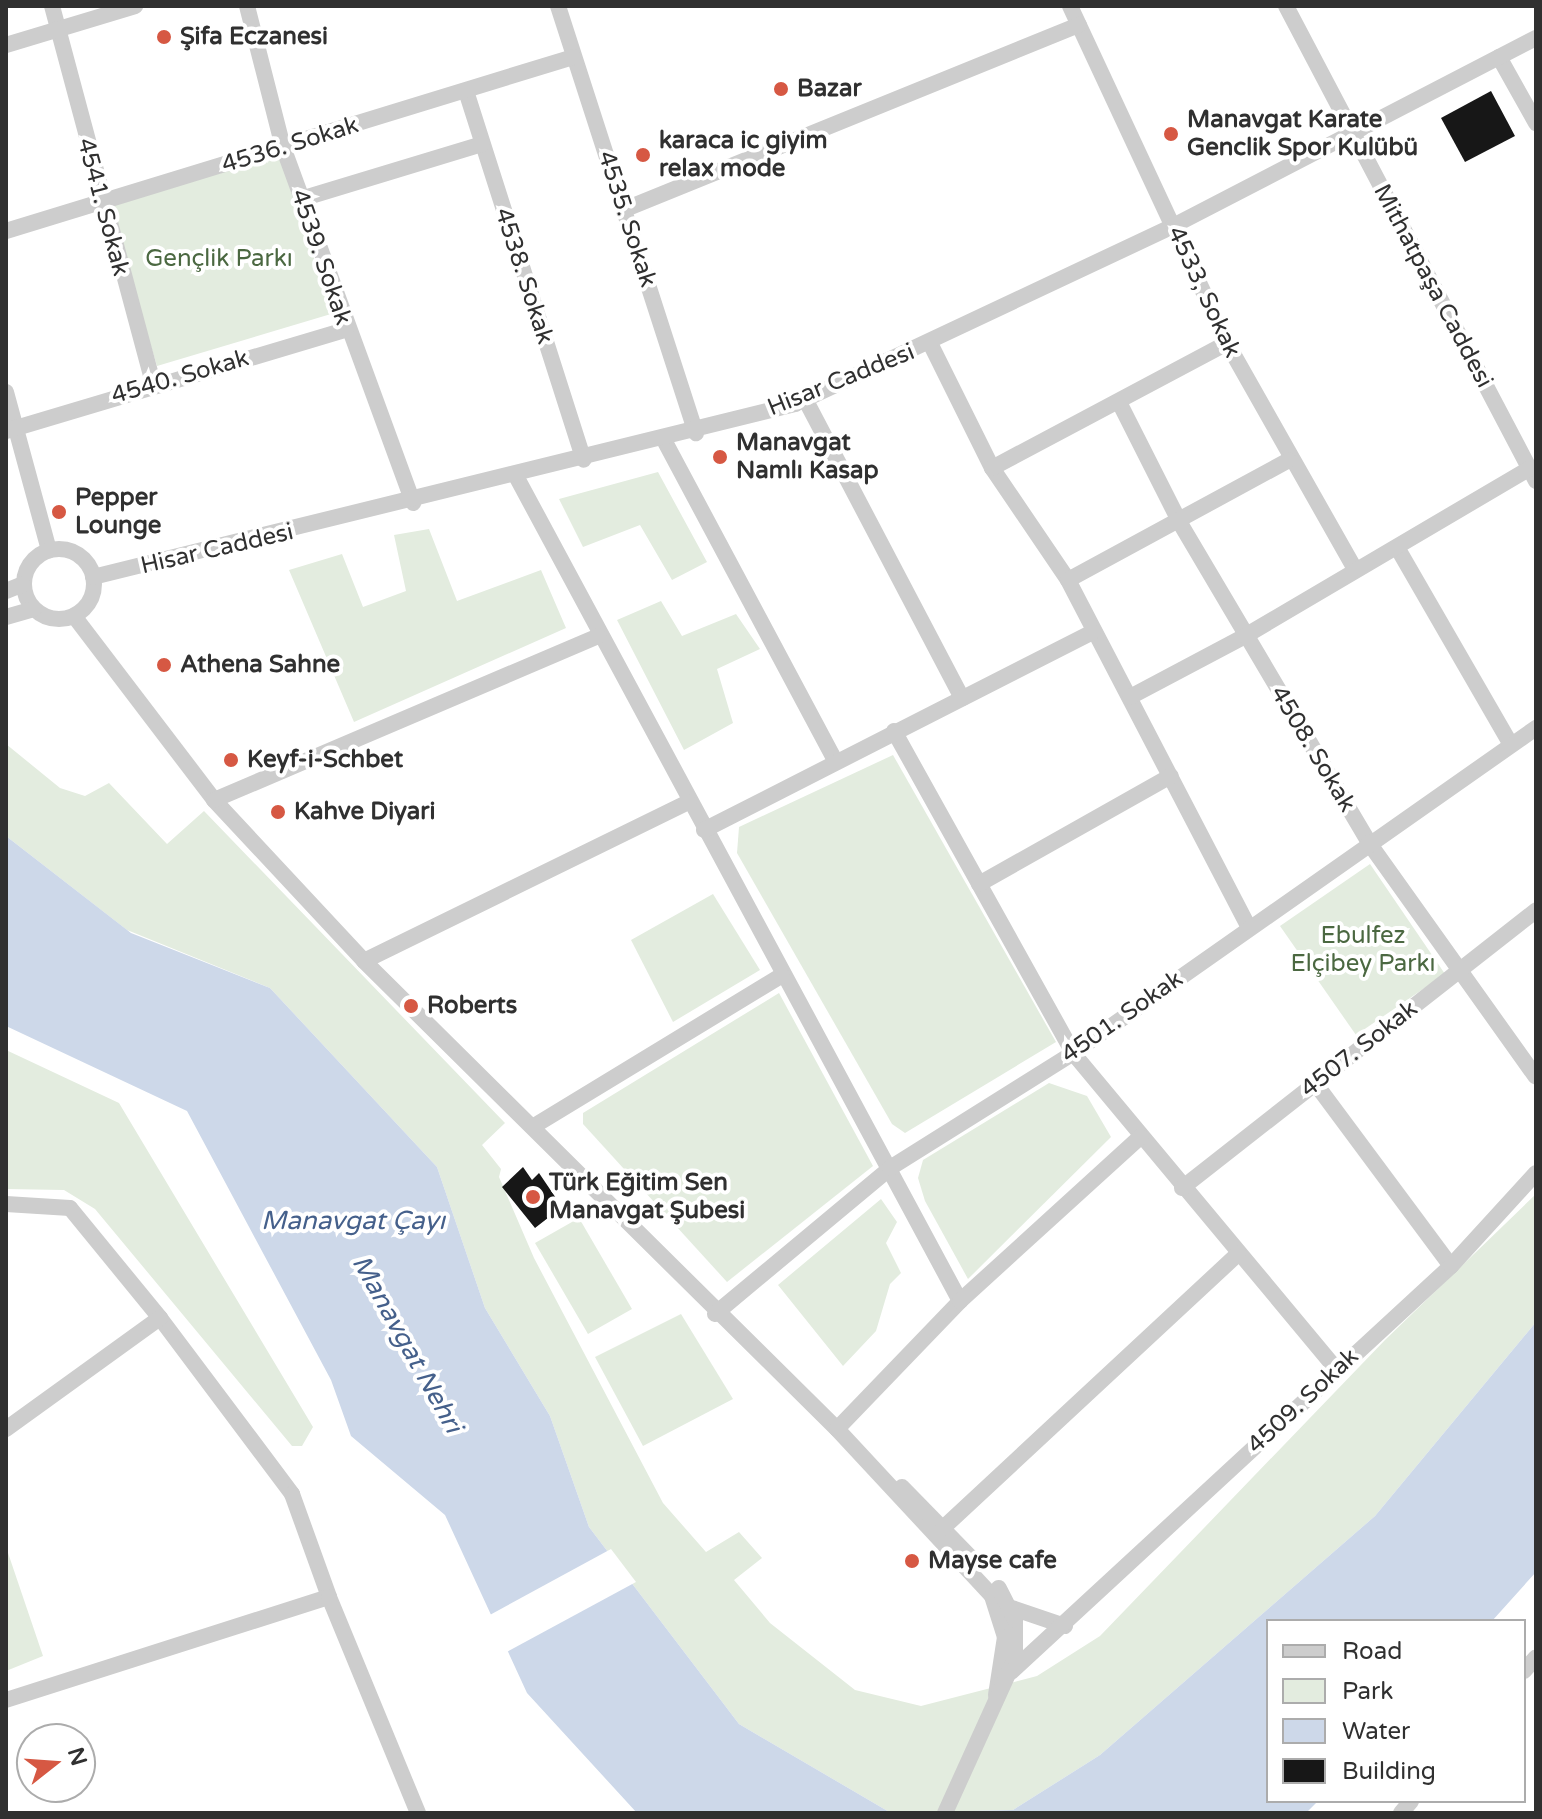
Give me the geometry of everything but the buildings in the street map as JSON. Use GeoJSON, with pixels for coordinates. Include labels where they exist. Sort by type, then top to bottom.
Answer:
{"type":"FeatureCollection","features":[{"type":"Feature","properties":{"kind":"street"},"geometry":{"type":"LineString","coordinates":[[6,34],[55,19],[135,6]]}},
{"type":"Feature","properties":{"kind":"street","name":"4539. Sokak"},"geometry":{"type":"LineString","coordinates":[[247,6],[283,147],[345,330],[413,503]]}},
{"type":"Feature","properties":{"kind":"street","name":"4535. Sokak"},"geometry":{"type":"LineString","coordinates":[[558,6],[696,433]]}},
{"type":"Feature","properties":{"kind":"street","name":"4533, Sokak"},"geometry":{"type":"LineString","coordinates":[[1070,6],[1227,343],[1289,460],[1355,569]]}},
{"type":"Feature","properties":{"kind":"street","name":"Mithatpaşa Caddesi"},"geometry":{"type":"LineString","coordinates":[[1286,6],[1533,475]]}},
{"type":"Feature","properties":{"kind":"street"},"geometry":{"type":"LineString","coordinates":[[6,45],[55,19]]}},
{"type":"Feature","properties":{"kind":"street","name":"4541. Sokak"},"geometry":{"type":"LineString","coordinates":[[55,19],[101,203],[153,384]]}},
{"type":"Feature","properties":{"kind":"street"},"geometry":{"type":"LineString","coordinates":[[623,210],[1079,25]]}},
{"type":"Feature","properties":{"kind":"street","name":"Hisar Caddesi"},"geometry":{"type":"LineString","coordinates":[[93,577],[696,433],[805,399],[930,343],[1173,226],[1354,136],[1536,38]]}},
{"type":"Feature","properties":{"kind":"street","name":"4536. Sokak"},"geometry":{"type":"LineString","coordinates":[[6,231],[573,57]]}},
{"type":"Feature","properties":{"kind":"street"},"geometry":{"type":"LineString","coordinates":[[1499,57],[1536,123]]}},
{"type":"Feature","properties":{"kind":"street","name":"4538. Sokak"},"geometry":{"type":"LineString","coordinates":[[466,91],[584,460]]}},
{"type":"Feature","properties":{"kind":"street"},"geometry":{"type":"LineString","coordinates":[[301,199],[482,144]]}},
{"type":"Feature","properties":{"kind":"street","name":"4540. Sokak"},"geometry":{"type":"LineString","coordinates":[[11,429],[153,384],[345,330]]}},
{"type":"Feature","properties":{"kind":"street"},"geometry":{"type":"LineString","coordinates":[[930,343],[992,468],[1068,580],[1249,927]]}},
{"type":"Feature","properties":{"kind":"street"},"geometry":{"type":"LineString","coordinates":[[992,468],[1227,343]]}},
{"type":"Feature","properties":{"kind":"street"},"geometry":{"type":"LineString","coordinates":[[6,392],[11,429],[49,550]]}},
{"type":"Feature","properties":{"kind":"street"},"geometry":{"type":"LineString","coordinates":[[805,399],[962,698]]}},
{"type":"Feature","properties":{"kind":"street","name":"4508. Sokak"},"geometry":{"type":"LineString","coordinates":[[1119,402],[1180,523],[1369,843],[1536,1077]]}},
{"type":"Feature","properties":{"kind":"street"},"geometry":{"type":"LineString","coordinates":[[664,440],[836,762]]}},
{"type":"Feature","properties":{"kind":"street"},"geometry":{"type":"LineString","coordinates":[[1068,580],[1180,523],[1289,460]]}},
{"type":"Feature","properties":{"kind":"street"},"geometry":{"type":"LineString","coordinates":[[1130,697],[1245,636],[1355,569],[1533,475]]}},
{"type":"Feature","properties":{"kind":"street"},"geometry":{"type":"LineString","coordinates":[[516,476],[598,636],[960,1301]]}},
{"type":"Feature","properties":{"kind":"street"},"geometry":{"type":"LineString","coordinates":[[1398,549],[1511,745]]}},
{"type":"Feature","properties":{"kind":"street"},"geometry":{"type":"LineString","coordinates":[[49,550],[76,553],[93,577],[90,601],[74,616],[50,618],[34,609],[23,584],[28,566],[49,550]]}},
{"type":"Feature","properties":{"kind":"street"},"geometry":{"type":"LineString","coordinates":[[6,591],[23,584]]}},
{"type":"Feature","properties":{"kind":"street"},"geometry":{"type":"LineString","coordinates":[[6,617],[34,609]]}},
{"type":"Feature","properties":{"kind":"street"},"geometry":{"type":"LineString","coordinates":[[74,616],[214,800],[364,961],[534,1126],[715,1314],[837,1429],[997,1603],[1005,1637],[996,1695],[945,1813]]}},
{"type":"Feature","properties":{"kind":"street"},"geometry":{"type":"LineString","coordinates":[[704,830],[1093,632]]}},
{"type":"Feature","properties":{"kind":"street"},"geometry":{"type":"LineString","coordinates":[[214,800],[598,636]]}},
{"type":"Feature","properties":{"kind":"street","name":"4501. Sokak"},"geometry":{"type":"LineString","coordinates":[[715,1314],[890,1168],[1073,1053],[1536,728]]}},
{"type":"Feature","properties":{"kind":"street"},"geometry":{"type":"LineString","coordinates":[[894,731],[1073,1053],[1182,1188],[1336,1369]]}},
{"type":"Feature","properties":{"kind":"street"},"geometry":{"type":"LineString","coordinates":[[979,884],[1171,776]]}},
{"type":"Feature","properties":{"kind":"street"},"geometry":{"type":"LineString","coordinates":[[364,961],[688,802]]}},
{"type":"Feature","properties":{"kind":"street","name":"4507. Sokak"},"geometry":{"type":"LineString","coordinates":[[1182,1188],[1536,910]]}},
{"type":"Feature","properties":{"kind":"street"},"geometry":{"type":"LineString","coordinates":[[534,1126],[782,975]]}},
{"type":"Feature","properties":{"kind":"street"},"geometry":{"type":"LineString","coordinates":[[1315,1083],[1451,1266]]}},
{"type":"Feature","properties":{"kind":"street"},"geometry":{"type":"LineString","coordinates":[[837,1429],[960,1301],[1140,1137]]}},
{"type":"Feature","properties":{"kind":"street","name":"4509. Sokak"},"geometry":{"type":"LineString","coordinates":[[996,1695],[1011,1672],[1065,1626],[1336,1369],[1451,1266],[1536,1173]]}},
{"type":"Feature","properties":{"kind":"street"},"geometry":{"type":"LineString","coordinates":[[6,1204],[70,1208],[160,1318],[292,1494],[329,1597],[418,1813]]}},
{"type":"Feature","properties":{"kind":"street"},"geometry":{"type":"LineString","coordinates":[[943,1528],[1238,1254]]}},
{"type":"Feature","properties":{"kind":"street"},"geometry":{"type":"LineString","coordinates":[[6,1429],[34,1415],[160,1318]]}},
{"type":"Feature","properties":{"kind":"street"},"geometry":{"type":"LineString","coordinates":[[871,1464],[943,1528],[1012,1608],[1065,1626]]}},
{"type":"Feature","properties":{"kind":"street"},"geometry":{"type":"LineString","coordinates":[[6,1700],[329,1597]]}},
{"type":"Feature","properties":{"kind":"street"},"geometry":{"type":"LineString","coordinates":[[1011,1672],[1012,1608]]}},
{"type":"Feature","properties":{"kind":"green space","name":"Gençlik Parkı"},"geometry":{"type":"Polygon","coordinates":[[[282,152],[331,314],[157,366],[108,205],[282,152]]]}},
{"type":"Feature","properties":{"kind":"green space"},"geometry":{"type":"Polygon","coordinates":[[[658,472],[707,562],[672,580],[640,525],[583,547],[559,499],[658,472]]]}},
{"type":"Feature","properties":{"kind":"green space"},"geometry":{"type":"Polygon","coordinates":[[[429,529],[457,601],[541,570],[566,628],[354,722],[289,570],[342,554],[363,607],[406,591],[394,535],[429,529]]]}},
{"type":"Feature","properties":{"kind":"green space"},"geometry":{"type":"Polygon","coordinates":[[[661,601],[682,636],[736,614],[760,649],[717,669],[733,723],[684,750],[617,620],[661,601]]]}},
{"type":"Feature","properties":{"kind":"green space"},"geometry":{"type":"Polygon","coordinates":[[[6,744],[60,788],[85,796],[109,783],[167,844],[204,811],[505,1123],[482,1145],[501,1169],[499,1177],[534,1258],[663,1503],[706,1552],[739,1532],[762,1558],[734,1580],[770,1623],[855,1690],[921,1706],[1037,1676],[1100,1636],[1385,1340],[1536,1194],[1536,1322],[1375,1516],[1100,1755],[1013,1810],[891,1813],[739,1724],[589,1527],[550,1416],[485,1308],[437,1167],[270,988],[127,930],[6,836],[6,744]]]}},
{"type":"Feature","properties":{"kind":"green space"},"geometry":{"type":"Polygon","coordinates":[[[893,755],[1056,1042],[905,1133],[892,1124],[737,853],[739,827],[893,755]]]}},
{"type":"Feature","properties":{"kind":"green space","name":"Ebulfez Elçibey Parkı"},"geometry":{"type":"Polygon","coordinates":[[[1370,864],[1445,974],[1356,1035],[1280,926],[1370,864]]]}},
{"type":"Feature","properties":{"kind":"green space"},"geometry":{"type":"Polygon","coordinates":[[[713,894],[760,970],[673,1022],[631,940],[713,894]]]}},
{"type":"Feature","properties":{"kind":"green space"},"geometry":{"type":"Polygon","coordinates":[[[779,993],[873,1166],[727,1282],[583,1124],[583,1113],[779,993]]]}},
{"type":"Feature","properties":{"kind":"green space"},"geometry":{"type":"Polygon","coordinates":[[[6,1050],[119,1103],[313,1427],[302,1446],[292,1446],[95,1209],[64,1190],[6,1189],[6,1050]]]}},
{"type":"Feature","properties":{"kind":"green space"},"geometry":{"type":"Polygon","coordinates":[[[1049,1083],[1087,1096],[1111,1137],[968,1279],[925,1201],[918,1178],[923,1160],[1049,1083]]]}},
{"type":"Feature","properties":{"kind":"green space"},"geometry":{"type":"Polygon","coordinates":[[[881,1199],[897,1222],[886,1243],[901,1273],[890,1284],[876,1331],[843,1366],[778,1285],[881,1199]]]}},
{"type":"Feature","properties":{"kind":"green space"},"geometry":{"type":"Polygon","coordinates":[[[579,1218],[632,1309],[588,1334],[535,1243],[579,1218]]]}},
{"type":"Feature","properties":{"kind":"green space"},"geometry":{"type":"Polygon","coordinates":[[[681,1314],[733,1399],[643,1446],[595,1357],[681,1314]]]}},
{"type":"Feature","properties":{"kind":"green space"},"geometry":{"type":"Polygon","coordinates":[[[6,1547],[43,1656],[6,1671],[6,1547]]]}},
{"type":"Feature","properties":{"kind":"water","name":"Manavgat Çayı"},"geometry":{"type":"Polygon","coordinates":[[[6,836],[131,933],[270,988],[437,1167],[485,1308],[550,1416],[589,1527],[739,1724],[891,1813],[637,1813],[527,1693],[445,1515],[351,1436],[331,1380],[187,1111],[6,1026],[6,836]]]}},
{"type":"Feature","properties":{"kind":"water"},"geometry":{"type":"Polygon","coordinates":[[[1536,1322],[1536,1572],[1494,1619],[1266,1619],[1266,1803],[1316,1803],[1306,1813],[891,1813],[1013,1810],[1100,1755],[1375,1516],[1536,1322]]]}},
{"type":"Feature","properties":{"kind":"pier"},"geometry":{"type":"Polygon","coordinates":[[[611,1549],[636,1582],[505,1653],[488,1616],[611,1549]]]}},
{"type":"Feature","properties":{"kind":"place","name":"Şifa Eczanesi"},"geometry":{"type":"Point","coordinates":[164,37]}},
{"type":"Feature","properties":{"kind":"place","name":"Bazar"},"geometry":{"type":"Point","coordinates":[781,89]}},
{"type":"Feature","properties":{"kind":"place","name":"Manavgat Karate Genclik Spor Kulübü"},"geometry":{"type":"Point","coordinates":[1171,134]}},
{"type":"Feature","properties":{"kind":"place","name":"karaca ic giyim relax mode"},"geometry":{"type":"Point","coordinates":[643,155]}},
{"type":"Feature","properties":{"kind":"place","name":"Manavgat Namlı Kasap"},"geometry":{"type":"Point","coordinates":[720,457]}},
{"type":"Feature","properties":{"kind":"place","name":"Pepper Lounge"},"geometry":{"type":"Point","coordinates":[59,512]}},
{"type":"Feature","properties":{"kind":"place","name":"Athena Sahne"},"geometry":{"type":"Point","coordinates":[164,665]}},
{"type":"Feature","properties":{"kind":"place","name":"Keyf-i-Schbet"},"geometry":{"type":"Point","coordinates":[231,760]}},
{"type":"Feature","properties":{"kind":"place","name":"Kahve Diyari"},"geometry":{"type":"Point","coordinates":[278,812]}},
{"type":"Feature","properties":{"kind":"place","name":"Roberts"},"geometry":{"type":"Point","coordinates":[411,1006]}},
{"type":"Feature","properties":{"kind":"place","name":"Türk Eğitim Sen Manavgat Şubesi"},"geometry":{"type":"Point","coordinates":[533,1197]}},
{"type":"Feature","properties":{"kind":"place","name":"Mayse cafe"},"geometry":{"type":"Point","coordinates":[912,1561]}},
{"type":"Feature","properties":{"kind":"water label","name":"Manavgat Nehri"},"geometry":{"type":"Point","coordinates":[407,1344]}}]}
